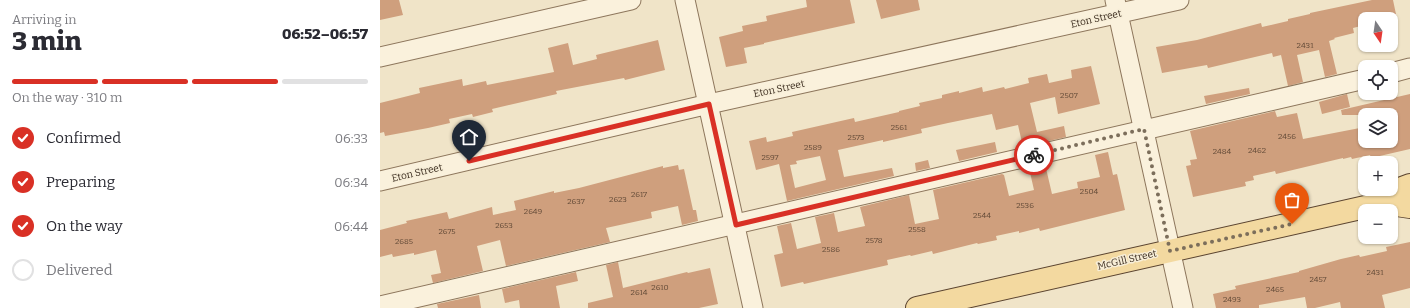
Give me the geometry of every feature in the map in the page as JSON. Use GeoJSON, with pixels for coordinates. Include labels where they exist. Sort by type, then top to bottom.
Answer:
{"type":"FeatureCollection","features":[{"type":"Feature","properties":{"kind":"main road","name":"McGill Street"},"geometry":{"type":"LineString","coordinates":[[1383,203],[1402,188],[1410,185]]}},
{"type":"Feature","properties":{"kind":"main road","name":"McGill Street"},"geometry":{"type":"LineString","coordinates":[[918,308],[1383,203],[1410,207]]}},
{"type":"Feature","properties":{"kind":"street"},"geometry":{"type":"LineString","coordinates":[[380,57],[631,0]]}},
{"type":"Feature","properties":{"kind":"street"},"geometry":{"type":"LineString","coordinates":[[685,0],[736,225],[753,308]]}},
{"type":"Feature","properties":{"kind":"street","name":"Eton Street"},"geometry":{"type":"LineString","coordinates":[[380,181],[1117,7],[1179,0]]}},
{"type":"Feature","properties":{"kind":"street"},"geometry":{"type":"LineString","coordinates":[[1117,7],[1170,251],[1184,308]]}},
{"type":"Feature","properties":{"kind":"street"},"geometry":{"type":"LineString","coordinates":[[1398,71],[1410,68]]}},
{"type":"Feature","properties":{"kind":"street"},"geometry":{"type":"LineString","coordinates":[[380,306],[1358,81]]}},
{"type":"Feature","properties":{"kind":"building"},"geometry":{"type":"Polygon","coordinates":[[[380,0],[399,0],[403,15],[380,20],[380,0]]]}},
{"type":"Feature","properties":{"kind":"building"},"geometry":{"type":"Polygon","coordinates":[[[806,0],[850,0],[855,23],[744,48],[747,63],[726,67],[719,37],[743,31],[742,26],[767,21],[766,16],[807,7],[806,0]]]}},
{"type":"Feature","properties":{"kind":"building"},"geometry":{"type":"Polygon","coordinates":[[[876,0],[918,0],[920,10],[881,19],[876,0]]]}},
{"type":"Feature","properties":{"kind":"building"},"geometry":{"type":"Polygon","coordinates":[[[1372,0],[1393,0],[1396,12],[1358,12],[1358,27],[1353,28],[1354,33],[1334,38],[1335,39],[1329,41],[1337,74],[1325,77],[1319,50],[1297,55],[1303,82],[1288,86],[1281,55],[1273,57],[1272,53],[1208,68],[1207,65],[1162,73],[1156,47],[1197,40],[1261,23],[1262,27],[1288,21],[1288,19],[1372,0]]]}},
{"type":"Feature","properties":{"kind":"building"},"geometry":{"type":"Polygon","coordinates":[[[658,40],[665,70],[625,80],[624,78],[556,91],[557,94],[492,109],[493,112],[473,117],[472,114],[449,119],[450,123],[428,128],[385,136],[384,132],[380,133],[380,103],[420,93],[419,88],[462,79],[463,86],[486,81],[487,85],[554,72],[548,48],[568,43],[573,65],[597,59],[596,55],[658,40]]]}},
{"type":"Feature","properties":{"kind":"building"},"geometry":{"type":"Polygon","coordinates":[[[1091,66],[1100,104],[1058,114],[1055,97],[1030,103],[1037,132],[1064,126],[1066,137],[1023,147],[1018,125],[996,130],[992,114],[921,129],[922,133],[838,150],[844,177],[892,168],[894,176],[787,201],[779,164],[756,170],[749,141],[766,137],[767,142],[793,136],[792,132],[854,118],[855,122],[899,112],[920,106],[919,103],[942,98],[942,95],[959,91],[959,93],[982,87],[983,92],[1004,87],[1005,89],[1029,83],[1028,78],[1047,74],[1049,83],[1072,78],[1071,70],[1091,66]],[[820,156],[796,161],[797,164],[790,165],[795,188],[826,180],[820,156]]]}},
{"type":"Feature","properties":{"kind":"building"},"geometry":{"type":"Polygon","coordinates":[[[1249,88],[1250,94],[1206,104],[1204,96],[1249,88]]]}},
{"type":"Feature","properties":{"kind":"building"},"geometry":{"type":"Polygon","coordinates":[[[1347,94],[1350,107],[1322,114],[1319,102],[1347,94]]]}},
{"type":"Feature","properties":{"kind":"building"},"geometry":{"type":"Polygon","coordinates":[[[1410,94],[1410,149],[1380,156],[1370,155],[1358,156],[1358,158],[1352,159],[1351,157],[1343,158],[1276,174],[1275,171],[1253,176],[1254,180],[1245,182],[1246,186],[1193,197],[1186,166],[1191,165],[1190,160],[1197,159],[1190,131],[1275,111],[1277,117],[1297,113],[1303,139],[1358,128],[1358,148],[1398,148],[1398,108],[1358,108],[1358,115],[1342,115],[1341,110],[1384,100],[1398,100],[1398,97],[1410,94]]]}},
{"type":"Feature","properties":{"kind":"building"},"geometry":{"type":"Polygon","coordinates":[[[995,142],[997,152],[959,161],[956,150],[995,142]]]}},
{"type":"Feature","properties":{"kind":"building"},"geometry":{"type":"Polygon","coordinates":[[[1108,152],[1113,175],[1117,174],[1125,210],[1040,231],[1039,228],[1019,233],[1019,231],[996,236],[997,240],[977,243],[933,254],[932,251],[887,260],[888,265],[804,284],[803,282],[781,287],[774,255],[783,253],[777,226],[791,223],[797,249],[821,243],[815,217],[834,213],[838,232],[865,226],[860,207],[909,195],[915,224],[939,219],[933,190],[1002,174],[1004,175],[1009,196],[1034,190],[1029,168],[1045,164],[1052,194],[1078,188],[1077,182],[1100,177],[1095,155],[1108,152]]]}},
{"type":"Feature","properties":{"kind":"building"},"geometry":{"type":"Polygon","coordinates":[[[928,160],[930,168],[916,171],[915,163],[928,160]]]}},
{"type":"Feature","properties":{"kind":"building"},"geometry":{"type":"Polygon","coordinates":[[[678,165],[679,170],[684,169],[693,210],[696,210],[698,221],[682,225],[678,206],[651,212],[652,218],[606,228],[610,242],[506,266],[500,240],[477,246],[483,271],[433,283],[431,275],[441,273],[436,250],[414,255],[414,253],[393,257],[392,254],[380,257],[380,230],[407,223],[406,221],[447,212],[449,219],[492,207],[493,215],[516,210],[514,201],[554,191],[554,193],[579,188],[663,166],[663,168],[678,165]]]}},
{"type":"Feature","properties":{"kind":"building"},"geometry":{"type":"Polygon","coordinates":[[[1410,242],[1410,288],[1382,295],[1385,308],[1341,308],[1340,302],[1315,308],[1307,308],[1305,297],[1259,305],[1259,308],[1216,308],[1213,294],[1236,289],[1235,286],[1299,272],[1341,259],[1359,255],[1360,257],[1387,251],[1386,247],[1410,242]]]}},
{"type":"Feature","properties":{"kind":"building"},"geometry":{"type":"Polygon","coordinates":[[[618,262],[623,288],[687,272],[710,268],[718,304],[699,308],[588,308],[588,303],[613,297],[606,265],[618,262]]]}},
{"type":"Feature","properties":{"kind":"building"},"geometry":{"type":"Polygon","coordinates":[[[576,272],[578,281],[556,286],[560,308],[520,308],[519,300],[505,303],[502,289],[576,272]]]}},
{"type":"Feature","properties":{"kind":"building"},"geometry":{"type":"Polygon","coordinates":[[[479,295],[481,308],[438,308],[437,304],[479,295]]]}},
{"type":"Feature","properties":{"kind":"way so far"},"geometry":{"type":"LineString","coordinates":[[1034,155],[1144,129],[1170,251],[1292,224]]}},
{"type":"Feature","properties":{"kind":"route"},"geometry":{"type":"LineString","coordinates":[[469,161],[709,104],[736,225],[1034,155]]}}]}
